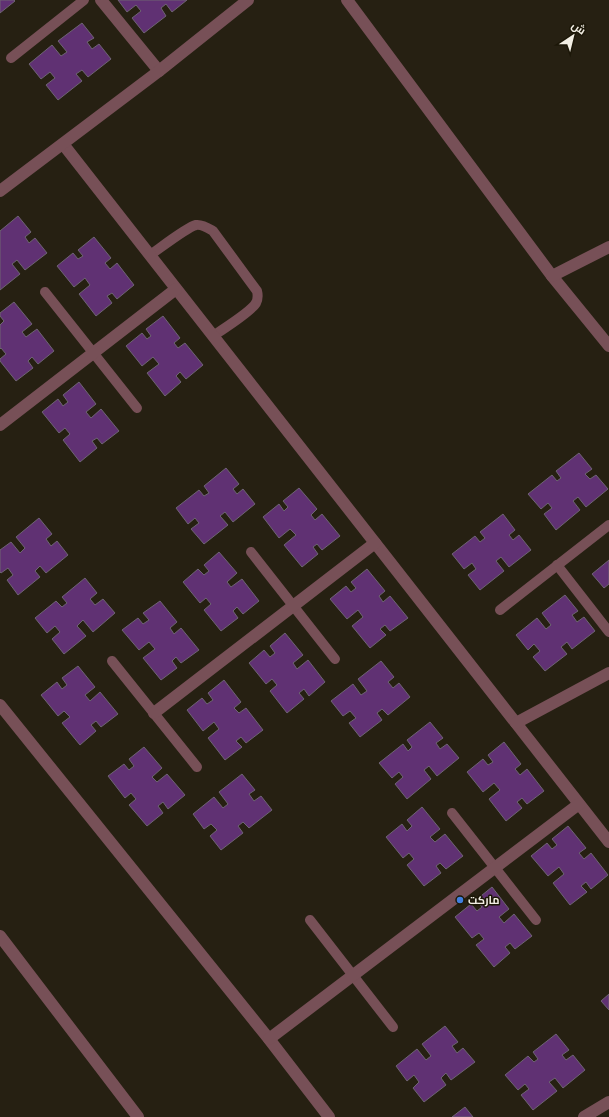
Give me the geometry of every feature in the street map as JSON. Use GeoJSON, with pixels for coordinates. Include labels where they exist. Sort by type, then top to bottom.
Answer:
{"type":"FeatureCollection","features":[{"type":"Feature","properties":{"kind":"street"},"geometry":{"type":"LineString","coordinates":[[101,0],[159,71]]}},
{"type":"Feature","properties":{"kind":"street"},"geometry":{"type":"LineString","coordinates":[[0,191],[159,71],[248,0]]}},
{"type":"Feature","properties":{"kind":"street"},"geometry":{"type":"LineString","coordinates":[[347,0],[552,276],[609,346]]}},
{"type":"Feature","properties":{"kind":"street"},"geometry":{"type":"LineString","coordinates":[[63,144],[609,842]]}},
{"type":"Feature","properties":{"kind":"street"},"geometry":{"type":"LineString","coordinates":[[552,276],[609,247]]}},
{"type":"Feature","properties":{"kind":"street"},"geometry":{"type":"LineString","coordinates":[[0,425],[176,289]]}},
{"type":"Feature","properties":{"kind":"street"},"geometry":{"type":"LineString","coordinates":[[154,713],[375,543]]}},
{"type":"Feature","properties":{"kind":"street"},"geometry":{"type":"LineString","coordinates":[[516,723],[609,673]]}},
{"type":"Feature","properties":{"kind":"street"},"geometry":{"type":"LineString","coordinates":[[0,705],[269,1039],[329,1117]]}},
{"type":"Feature","properties":{"kind":"street"},"geometry":{"type":"LineString","coordinates":[[269,1039],[579,804]]}},
{"type":"Feature","properties":{"kind":"street"},"geometry":{"type":"LineString","coordinates":[[0,936],[138,1117]]}},
{"type":"Feature","properties":{"kind":"street"},"geometry":{"type":"LineString","coordinates":[[584,1117],[609,1102]]}},
{"type":"Feature","properties":{"kind":"lane"},"geometry":{"type":"LineString","coordinates":[[11,58],[84,0]]}},
{"type":"Feature","properties":{"kind":"lane"},"geometry":{"type":"LineString","coordinates":[[150,255],[196,225],[205,226],[213,231],[257,291],[258,295],[252,308],[213,336]]}},
{"type":"Feature","properties":{"kind":"lane"},"geometry":{"type":"LineString","coordinates":[[45,292],[137,408]]}},
{"type":"Feature","properties":{"kind":"lane"},"geometry":{"type":"LineString","coordinates":[[500,610],[609,525]]}},
{"type":"Feature","properties":{"kind":"lane"},"geometry":{"type":"LineString","coordinates":[[250,552],[335,659]]}},
{"type":"Feature","properties":{"kind":"lane"},"geometry":{"type":"LineString","coordinates":[[557,565],[609,632]]}},
{"type":"Feature","properties":{"kind":"lane"},"geometry":{"type":"LineString","coordinates":[[112,661],[197,767]]}},
{"type":"Feature","properties":{"kind":"lane"},"geometry":{"type":"LineString","coordinates":[[452,813],[536,920]]}},
{"type":"Feature","properties":{"kind":"lane"},"geometry":{"type":"LineString","coordinates":[[310,920],[393,1027]]}},
{"type":"Feature","properties":{"kind":"building"},"geometry":{"type":"Polygon","coordinates":[[[0,0],[14,0],[15,1],[0,13],[0,0]]]}},
{"type":"Feature","properties":{"kind":"building"},"geometry":{"type":"Polygon","coordinates":[[[118,0],[187,0],[172,12],[166,4],[161,8],[166,16],[144,33],[132,18],[141,11],[136,5],[127,12],[118,0]]]}},
{"type":"Feature","properties":{"kind":"building"},"geometry":{"type":"Polygon","coordinates":[[[82,23],[94,38],[87,42],[92,49],[99,44],[111,59],[88,77],[82,70],[76,74],[82,81],[58,100],[46,85],[55,78],[50,72],[41,79],[29,64],[52,45],[61,56],[67,52],[58,41],[82,23]]]}},
{"type":"Feature","properties":{"kind":"building"},"geometry":{"type":"Polygon","coordinates":[[[18,216],[31,232],[25,237],[29,243],[35,238],[47,253],[25,270],[17,260],[12,264],[20,274],[0,290],[0,231],[18,216]]]}},
{"type":"Feature","properties":{"kind":"building"},"geometry":{"type":"Polygon","coordinates":[[[94,237],[111,258],[105,263],[110,269],[117,263],[134,285],[117,299],[112,293],[107,296],[112,303],[96,316],[79,294],[90,285],[85,278],[74,287],[57,266],[73,253],[78,259],[83,256],[78,250],[94,237]]]}},
{"type":"Feature","properties":{"kind":"building"},"geometry":{"type":"Polygon","coordinates":[[[14,302],[32,324],[22,332],[26,337],[37,329],[54,351],[38,364],[32,357],[28,361],[33,368],[16,381],[0,361],[0,359],[6,354],[1,348],[0,349],[0,325],[4,321],[0,316],[0,313],[14,302]]]}},
{"type":"Feature","properties":{"kind":"building"},"geometry":{"type":"Polygon","coordinates":[[[163,316],[180,338],[174,343],[178,348],[185,343],[203,365],[186,379],[180,372],[176,376],[181,382],[165,396],[147,373],[159,364],[153,357],[142,366],[126,346],[142,333],[147,339],[151,336],[146,329],[163,316]]]}},
{"type":"Feature","properties":{"kind":"building"},"geometry":{"type":"Polygon","coordinates":[[[79,382],[96,404],[86,412],[91,418],[101,409],[119,431],[102,444],[97,438],[92,441],[97,448],[80,462],[63,440],[70,434],[65,428],[59,433],[42,412],[58,399],[63,406],[68,402],[63,395],[79,382]]]}},
{"type":"Feature","properties":{"kind":"building"},"geometry":{"type":"Polygon","coordinates":[[[579,453],[592,469],[585,474],[590,479],[596,475],[608,489],[586,507],[578,497],[573,501],[580,510],[556,530],[544,514],[552,508],[548,503],[541,509],[528,494],[552,475],[557,481],[561,478],[556,471],[579,453]]]}},
{"type":"Feature","properties":{"kind":"building"},"geometry":{"type":"Polygon","coordinates":[[[226,468],[239,484],[233,489],[237,494],[243,489],[255,504],[233,522],[225,512],[220,516],[228,525],[204,544],[191,529],[199,523],[195,518],[188,524],[176,508],[199,490],[204,496],[209,493],[204,486],[226,468]]]}},
{"type":"Feature","properties":{"kind":"building"},"geometry":{"type":"Polygon","coordinates":[[[299,488],[317,509],[311,515],[315,520],[322,514],[340,536],[322,550],[317,544],[313,547],[318,554],[302,567],[284,545],[296,535],[290,529],[279,538],[263,517],[279,504],[284,511],[288,507],[283,501],[299,488]]]}},
{"type":"Feature","properties":{"kind":"building"},"geometry":{"type":"Polygon","coordinates":[[[503,514],[515,530],[509,535],[513,540],[519,535],[531,550],[509,567],[501,557],[496,561],[504,571],[480,590],[468,575],[476,569],[472,563],[464,569],[452,554],[475,536],[480,542],[485,538],[480,532],[503,514]]]}},
{"type":"Feature","properties":{"kind":"building"},"geometry":{"type":"Polygon","coordinates":[[[39,518],[52,534],[46,539],[51,546],[57,541],[68,555],[46,573],[40,566],[35,571],[40,577],[18,595],[7,580],[13,575],[8,568],[1,573],[0,572],[0,550],[11,542],[20,553],[25,548],[16,537],[39,518]]]}},
{"type":"Feature","properties":{"kind":"building"},"geometry":{"type":"Polygon","coordinates":[[[219,552],[237,573],[227,582],[231,587],[242,579],[259,601],[243,614],[237,607],[233,611],[238,618],[221,631],[204,610],[211,604],[206,598],[200,603],[183,582],[198,569],[204,575],[209,571],[204,565],[219,552]]]}},
{"type":"Feature","properties":{"kind":"building"},"geometry":{"type":"Polygon","coordinates":[[[609,560],[609,584],[604,588],[592,574],[609,560]]]}},
{"type":"Feature","properties":{"kind":"building"},"geometry":{"type":"Polygon","coordinates":[[[367,569],[385,591],[379,596],[383,602],[390,596],[408,618],[390,631],[385,625],[380,629],[386,635],[370,648],[352,626],[363,617],[358,610],[347,619],[330,599],[346,586],[351,592],[356,588],[351,582],[367,569]]]}},
{"type":"Feature","properties":{"kind":"building"},"geometry":{"type":"Polygon","coordinates":[[[85,578],[97,593],[90,599],[95,605],[103,599],[115,613],[93,632],[83,620],[77,626],[86,636],[64,654],[52,639],[60,632],[55,626],[47,633],[35,618],[56,601],[62,607],[67,603],[62,597],[85,578]]]}},
{"type":"Feature","properties":{"kind":"building"},"geometry":{"type":"Polygon","coordinates":[[[565,595],[578,611],[572,615],[577,622],[584,617],[595,631],[572,649],[567,642],[561,647],[567,654],[545,671],[533,657],[540,651],[534,644],[528,650],[516,635],[537,618],[546,629],[551,625],[542,613],[565,595]]]}},
{"type":"Feature","properties":{"kind":"building"},"geometry":{"type":"Polygon","coordinates":[[[160,601],[177,622],[170,628],[174,634],[181,628],[199,650],[181,663],[176,657],[172,661],[177,668],[161,680],[143,658],[155,649],[149,642],[139,650],[122,630],[138,618],[143,624],[149,620],[143,613],[160,601]]]}},
{"type":"Feature","properties":{"kind":"building"},"geometry":{"type":"Polygon","coordinates":[[[285,633],[303,655],[293,663],[297,669],[308,660],[325,682],[309,696],[304,689],[299,693],[304,699],[287,713],[270,691],[277,685],[272,679],[266,684],[249,663],[264,650],[270,657],[275,653],[270,646],[285,633]]]}},
{"type":"Feature","properties":{"kind":"building"},"geometry":{"type":"Polygon","coordinates":[[[381,661],[394,677],[388,682],[393,688],[399,683],[410,697],[388,715],[382,709],[377,713],[382,720],[360,737],[349,723],[356,718],[350,711],[343,716],[331,701],[353,684],[361,695],[367,691],[358,679],[381,661]]]}},
{"type":"Feature","properties":{"kind":"building"},"geometry":{"type":"Polygon","coordinates":[[[78,666],[95,687],[85,695],[90,701],[100,692],[118,714],[101,727],[96,721],[91,725],[96,731],[80,745],[62,723],[70,717],[64,711],[58,716],[41,695],[57,682],[62,689],[67,685],[62,678],[78,666]]]}},
{"type":"Feature","properties":{"kind":"building"},"geometry":{"type":"Polygon","coordinates":[[[224,680],[241,702],[234,708],[239,713],[246,708],[263,730],[246,743],[241,737],[236,741],[242,747],[225,760],[208,738],[219,729],[214,722],[203,731],[187,710],[202,698],[207,704],[213,700],[208,693],[224,680]]]}},
{"type":"Feature","properties":{"kind":"building"},"geometry":{"type":"Polygon","coordinates":[[[430,722],[443,738],[436,743],[440,749],[447,744],[459,758],[437,776],[429,766],[424,770],[431,779],[407,799],[395,784],[403,777],[399,772],[392,778],[379,763],[403,744],[408,751],[412,747],[407,740],[430,722]]]}},
{"type":"Feature","properties":{"kind":"building"},"geometry":{"type":"Polygon","coordinates":[[[504,742],[521,764],[515,769],[520,775],[527,769],[544,791],[527,804],[522,798],[517,802],[522,808],[506,821],[489,799],[500,790],[494,783],[483,792],[467,772],[483,759],[488,765],[493,762],[488,755],[504,742]]]}},
{"type":"Feature","properties":{"kind":"building"},"geometry":{"type":"Polygon","coordinates":[[[144,747],[162,768],[152,777],[157,782],[167,774],[185,795],[168,809],[163,802],[158,806],[163,813],[147,826],[129,805],[136,799],[131,793],[125,798],[108,776],[124,764],[129,770],[134,766],[129,759],[144,747]]]}},
{"type":"Feature","properties":{"kind":"building"},"geometry":{"type":"Polygon","coordinates":[[[242,774],[255,790],[249,794],[254,801],[261,796],[272,810],[249,828],[243,822],[238,826],[243,833],[221,850],[210,836],[217,830],[211,824],[204,829],[193,814],[214,797],[223,808],[228,804],[219,792],[242,774]]]}},
{"type":"Feature","properties":{"kind":"building"},"geometry":{"type":"Polygon","coordinates":[[[422,807],[440,829],[430,837],[435,842],[445,834],[463,856],[446,869],[440,863],[436,866],[441,873],[424,886],[407,865],[414,859],[409,853],[403,858],[386,837],[402,824],[407,831],[412,826],[407,820],[422,807]]]}},
{"type":"Feature","properties":{"kind":"building"},"geometry":{"type":"Polygon","coordinates":[[[568,826],[586,848],[579,853],[584,859],[591,853],[608,875],[591,889],[586,882],[581,886],[587,892],[570,905],[553,883],[564,874],[559,867],[548,876],[531,856],[547,843],[552,849],[557,845],[552,839],[568,826]]]}},
{"type":"Feature","properties":{"kind":"building"},"geometry":{"type":"Polygon","coordinates":[[[492,887],[509,909],[499,917],[504,923],[514,914],[532,936],[515,949],[510,943],[505,947],[510,953],[494,967],[476,945],[484,939],[479,933],[472,938],[455,917],[471,904],[477,911],[482,907],[476,900],[492,887]]]}},
{"type":"Feature","properties":{"kind":"building"},"geometry":{"type":"Polygon","coordinates":[[[609,994],[609,1010],[601,1001],[609,994]]]}},
{"type":"Feature","properties":{"kind":"building"},"geometry":{"type":"Polygon","coordinates":[[[445,1026],[458,1042],[452,1046],[457,1053],[463,1048],[475,1062],[451,1080],[446,1073],[441,1078],[446,1085],[424,1102],[413,1088],[419,1082],[414,1075],[407,1081],[396,1066],[417,1049],[426,1060],[431,1056],[422,1044],[445,1026]]]}},
{"type":"Feature","properties":{"kind":"building"},"geometry":{"type":"Polygon","coordinates":[[[556,1034],[569,1050],[562,1055],[566,1060],[573,1055],[585,1070],[563,1088],[555,1078],[549,1082],[557,1091],[533,1110],[521,1095],[529,1089],[525,1084],[518,1090],[505,1075],[528,1056],[534,1062],[538,1059],[533,1052],[556,1034]]]}},
{"type":"Feature","properties":{"kind":"building"},"geometry":{"type":"Polygon","coordinates":[[[465,1107],[473,1117],[452,1117],[465,1107]]]}},
{"type":"Feature","properties":{"kind":"place","name":"ماركت"},"geometry":{"type":"Point","coordinates":[460,900]}}]}
